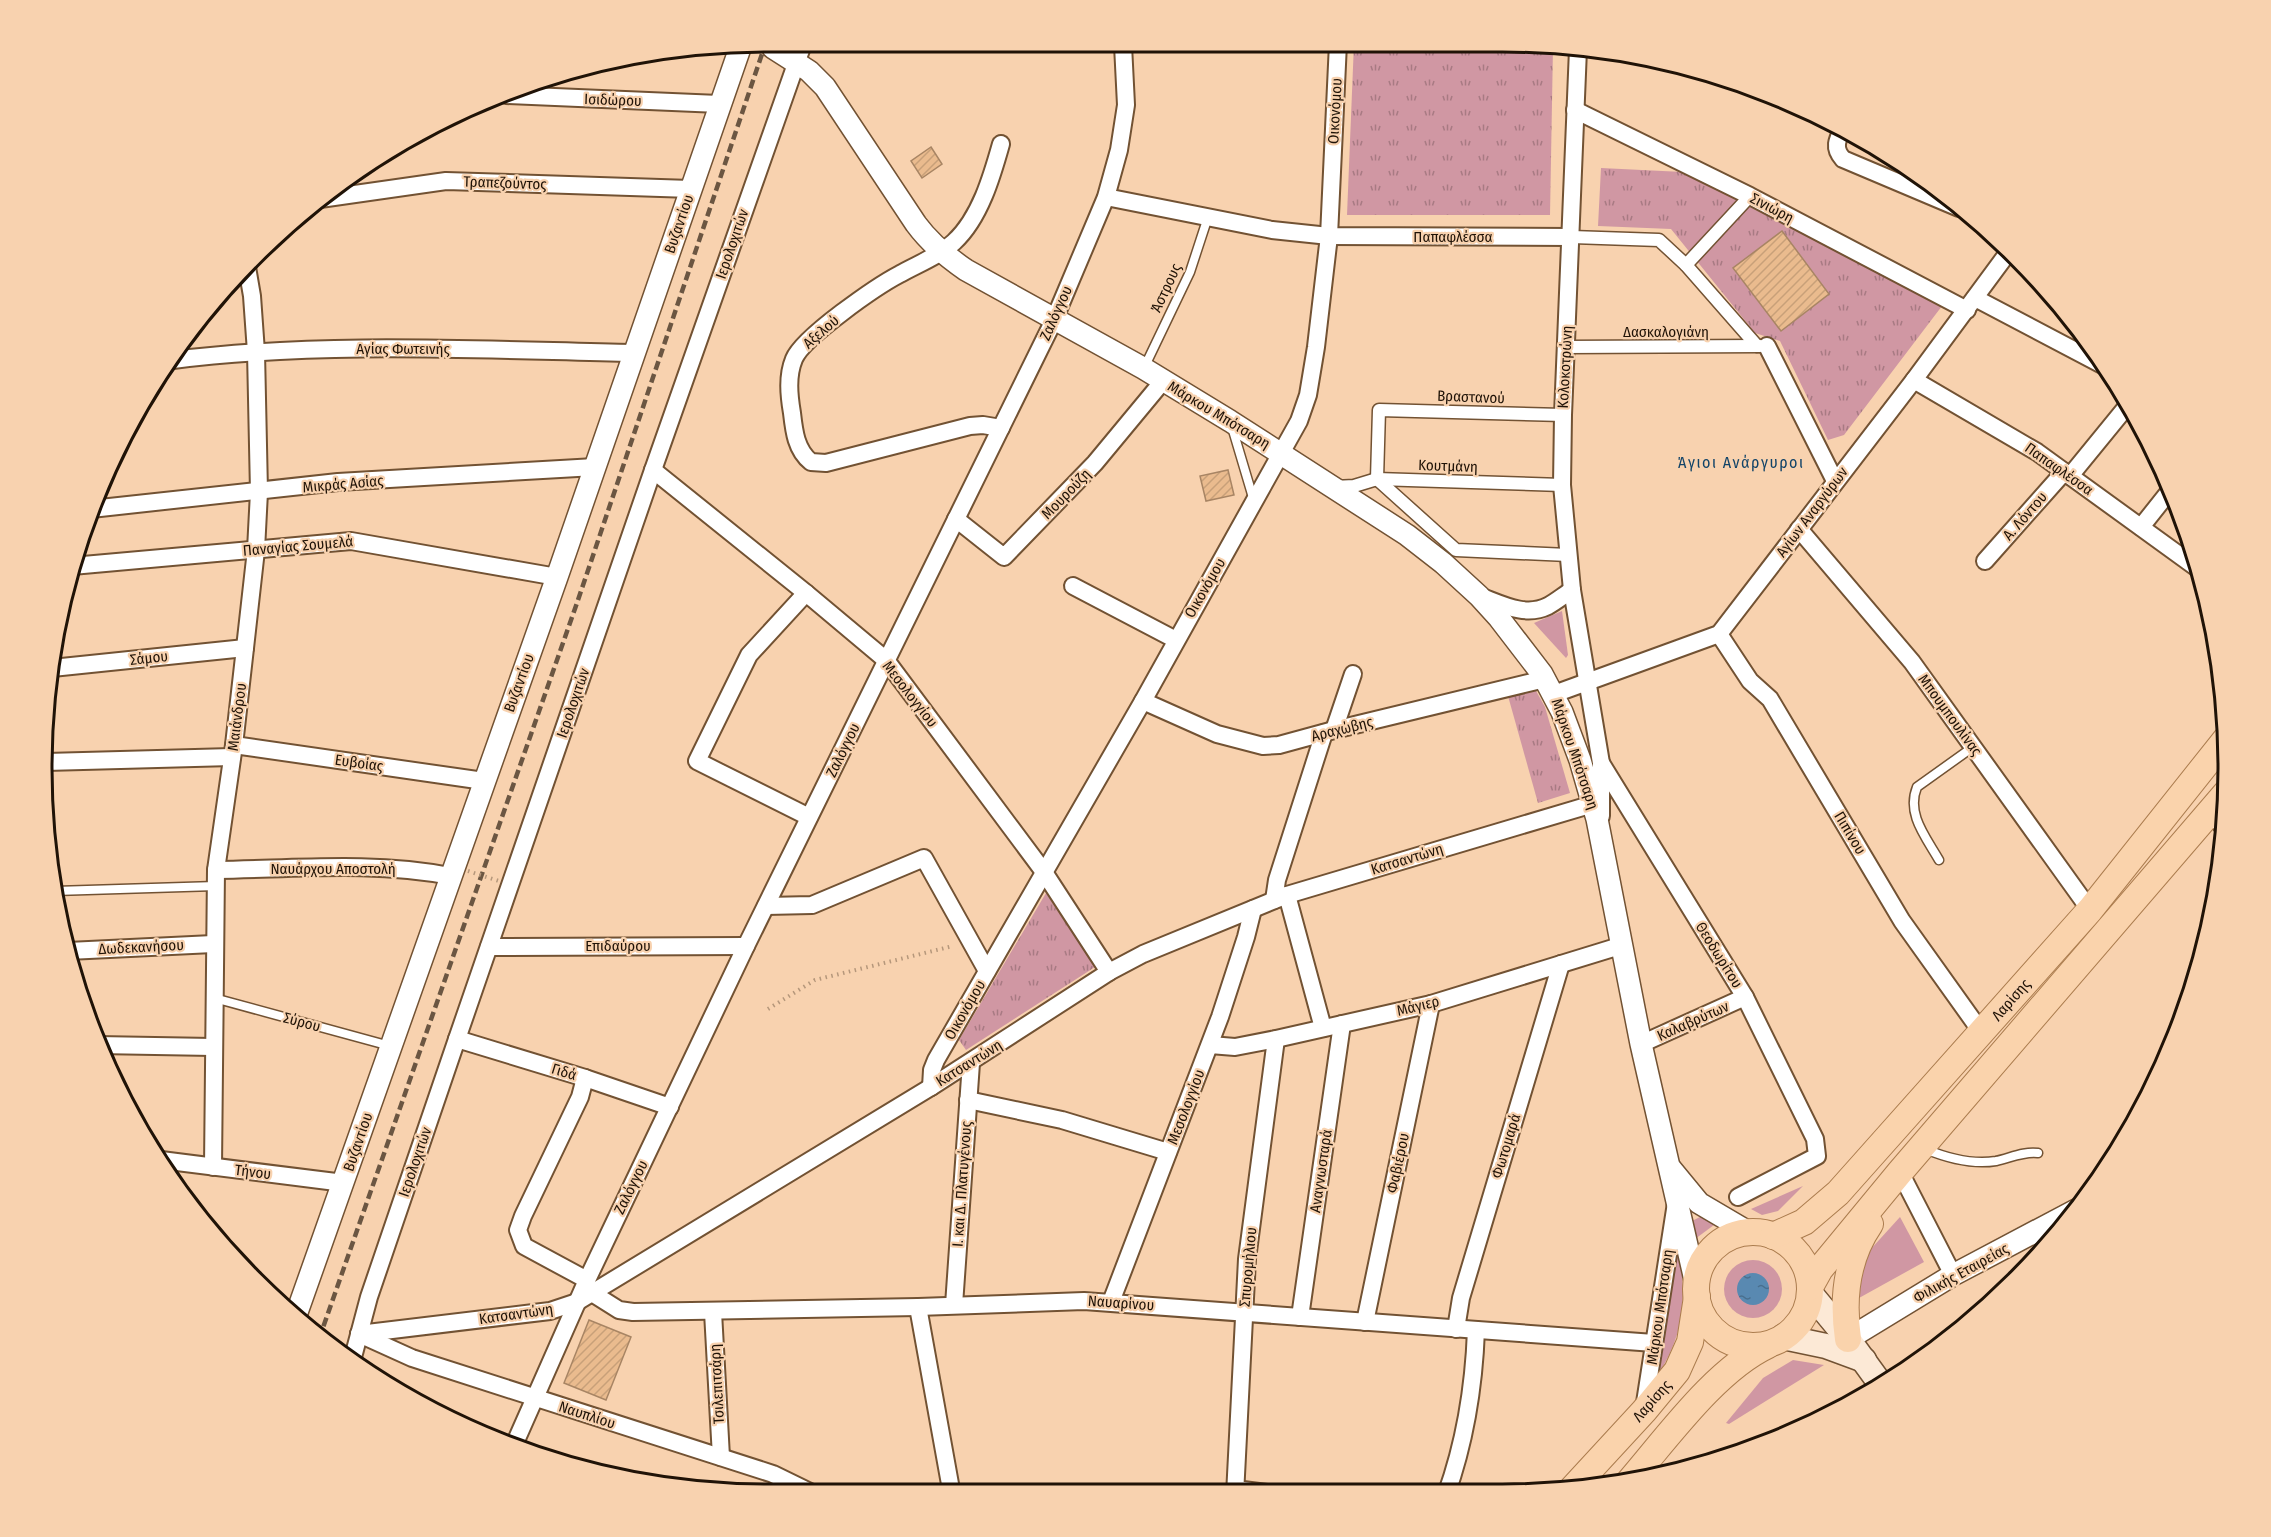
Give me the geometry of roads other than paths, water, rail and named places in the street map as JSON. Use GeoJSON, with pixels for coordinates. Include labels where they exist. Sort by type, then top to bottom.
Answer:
{"type":"FeatureCollection","features":[{"type":"Feature","properties":{"kind":"main road","name":"Λαρίσης"},"geometry":{"type":"LineString","coordinates":[[1761,1234],[1804,1222],[1830,1200],[2090,910],[2218,750]]}},
{"type":"Feature","properties":{"kind":"main road","name":"Λαρίσης"},"geometry":{"type":"LineString","coordinates":[[1810,1290],[1820,1269],[1899,1172],[2217,820]]}},
{"type":"Feature","properties":{"kind":"main road"},"geometry":{"type":"LineString","coordinates":[[1848,1339],[1845,1298],[1850,1264],[1861,1238],[1887,1200],[1899,1172]]}},
{"type":"Feature","properties":{"kind":"main road"},"geometry":{"type":"LineString","coordinates":[[1638,1472],[1732,1368],[1748,1356],[1780,1339],[1800,1321],[1807,1307],[1810,1290],[1807,1272],[1799,1255],[1790,1245],[1761,1234],[1730,1238],[1711,1252],[1699,1273],[1697,1293],[1701,1312],[1710,1326],[1729,1341],[1753,1346],[1780,1339],[1826,1346],[1864,1360]]}},
{"type":"Feature","properties":{"kind":"main road"},"geometry":{"type":"LineString","coordinates":[[1810,1290],[1877,1378]]}},
{"type":"Feature","properties":{"kind":"main road","name":"Λαρίσης"},"geometry":{"type":"LineString","coordinates":[[1582,1480],[1672,1379],[1684,1358],[1693,1329],[1697,1293]]}},
{"type":"Feature","properties":{"kind":"street","name":"Ζαλόγγου"},"geometry":{"type":"LineString","coordinates":[[517,1439],[577,1302],[589,1287],[746,946],[1054,320],[1106,197],[1119,150],[1125,118],[1126,79],[1124,52]]}},
{"type":"Feature","properties":{"kind":"street","name":"Οικονόμου"},"geometry":{"type":"LineString","coordinates":[[931,1087],[932,1070],[936,1060],[1143,701],[1299,421],[1308,395],[1329,237],[1338,52]]}},
{"type":"Feature","properties":{"kind":"street","name":"Βυζαντίου"},"geometry":{"type":"LineString","coordinates":[[299,1309],[390,1046],[459,873],[484,782],[738,53]]}},
{"type":"Feature","properties":{"kind":"street","name":"Μάρκου Μπότσαρη"},"geometry":{"type":"LineString","coordinates":[[799,55],[809,71],[829,92],[916,224],[929,241],[942,252],[966,270],[1143,368],[1282,453],[1407,535],[1443,562],[1479,596],[1521,645],[1550,686],[1580,760],[1593,804],[1641,1044],[1697,1293]]}},
{"type":"Feature","properties":{"kind":"street","name":"Ιερολοχιτών"},"geometry":{"type":"LineString","coordinates":[[354,1352],[384,1253],[457,1039],[799,55]]}},
{"type":"Feature","properties":{"kind":"street","name":"Κολοκοτρώνη"},"geometry":{"type":"LineString","coordinates":[[1578,57],[1562,485],[1572,590],[1588,682]]}},
{"type":"Feature","properties":{"kind":"street","name":"Ισιδώρου"},"geometry":{"type":"LineString","coordinates":[[523,96],[719,104]]}},
{"type":"Feature","properties":{"kind":"street","name":"Σινιώρη"},"geometry":{"type":"LineString","coordinates":[[1575,110],[1971,304],[2090,360]]}},
{"type":"Feature","properties":{"kind":"street"},"geometry":{"type":"LineString","coordinates":[[1839,136],[1838,153],[1852,164],[1936,198]]}},
{"type":"Feature","properties":{"kind":"street","name":"Αξελού"},"geometry":{"type":"LineString","coordinates":[[1001,144],[988,185],[975,211],[956,240],[942,252],[874,289],[810,339],[797,353],[791,370],[789,388],[796,441],[805,457],[819,464],[970,426],[983,425],[1001,428]]}},
{"type":"Feature","properties":{"kind":"street","name":"Τραπεζούντος"},"geometry":{"type":"LineString","coordinates":[[338,196],[446,181],[691,189]]}},
{"type":"Feature","properties":{"kind":"street"},"geometry":{"type":"LineString","coordinates":[[1686,265],[1750,196]]}},
{"type":"Feature","properties":{"kind":"street","name":"Παπαφλέσσα"},"geometry":{"type":"LineString","coordinates":[[1106,197],[1272,230],[1329,237],[1572,237],[1659,240],[1686,265],[1762,346],[1835,480]]}},
{"type":"Feature","properties":{"kind":"street","name":"Αγίων Αναργύρων"},"geometry":{"type":"LineString","coordinates":[[1719,634],[1914,380],[2004,257]]}},
{"type":"Feature","properties":{"kind":"street","name":"Μαιάνδρου"},"geometry":{"type":"LineString","coordinates":[[213,1167],[213,944],[216,878],[256,550],[259,492],[256,352],[249,276]]}},
{"type":"Feature","properties":{"kind":"street","name":"Δασκαλογιάνη"},"geometry":{"type":"LineString","coordinates":[[1566,347],[1762,346]]}},
{"type":"Feature","properties":{"kind":"street","name":"Αγίας Φωτεινής"},"geometry":{"type":"LineString","coordinates":[[181,359],[256,352],[399,348],[634,353]]}},
{"type":"Feature","properties":{"kind":"street","name":"Παπαφλέσσα"},"geometry":{"type":"LineString","coordinates":[[1914,380],[2037,452],[2188,561]]}},
{"type":"Feature","properties":{"kind":"street","name":"Μουρούζη"},"geometry":{"type":"LineString","coordinates":[[956,519],[1004,557],[1095,463],[1163,381]]}},
{"type":"Feature","properties":{"kind":"street","name":"Βραστανού"},"geometry":{"type":"LineString","coordinates":[[1377,479],[1379,410],[1563,415]]}},
{"type":"Feature","properties":{"kind":"street","name":"Α. Λόντου"},"geometry":{"type":"LineString","coordinates":[[1985,561],[2123,411]]}},
{"type":"Feature","properties":{"kind":"street","name":"Μικράς Ασίας"},"geometry":{"type":"LineString","coordinates":[[102,508],[338,482],[595,467]]}},
{"type":"Feature","properties":{"kind":"street","name":"Μεσολογγίου"},"geometry":{"type":"LineString","coordinates":[[653,470],[807,593],[886,660],[1044,872],[1109,972]]}},
{"type":"Feature","properties":{"kind":"street"},"geometry":{"type":"LineString","coordinates":[[1377,479],[1456,550],[1568,555]]}},
{"type":"Feature","properties":{"kind":"street","name":"Κουτμάνη"},"geometry":{"type":"LineString","coordinates":[[1333,487],[1354,486],[1377,479],[1562,485]]}},
{"type":"Feature","properties":{"kind":"street"},"geometry":{"type":"LineString","coordinates":[[2140,527],[2165,497]]}},
{"type":"Feature","properties":{"kind":"street","name":"Μπουμπουλίνας"},"geometry":{"type":"LineString","coordinates":[[1799,529],[1912,662],[2090,910]]}},
{"type":"Feature","properties":{"kind":"street","name":"Παναγίας Σουμελά"},"geometry":{"type":"LineString","coordinates":[[82,565],[351,541],[557,576]]}},
{"type":"Feature","properties":{"kind":"street"},"geometry":{"type":"LineString","coordinates":[[1073,586],[1176,640]]}},
{"type":"Feature","properties":{"kind":"street"},"geometry":{"type":"LineString","coordinates":[[1479,596],[1505,606],[1531,611],[1548,606],[1572,590]]}},
{"type":"Feature","properties":{"kind":"street"},"geometry":{"type":"LineString","coordinates":[[807,593],[749,655],[697,761],[809,817]]}},
{"type":"Feature","properties":{"kind":"street"},"geometry":{"type":"LineString","coordinates":[[1550,686],[1588,682],[1719,634]]}},
{"type":"Feature","properties":{"kind":"street","name":"Πιπίνου"},"geometry":{"type":"LineString","coordinates":[[1719,634],[1750,681],[1770,699],[1902,921],[1982,1033]]}},
{"type":"Feature","properties":{"kind":"street","name":"Σάμου"},"geometry":{"type":"LineString","coordinates":[[60,667],[245,648]]}},
{"type":"Feature","properties":{"kind":"street"},"geometry":{"type":"LineString","coordinates":[[1323,1028],[1277,880],[1329,731],[1353,674]]}},
{"type":"Feature","properties":{"kind":"street","name":"Μάρκου Μπότσαρη"},"geometry":{"type":"LineString","coordinates":[[1588,682],[1601,763],[1601,836]]}},
{"type":"Feature","properties":{"kind":"street","name":"Αραχώβης"},"geometry":{"type":"LineString","coordinates":[[1143,701],[1217,734],[1263,746],[1279,745],[1329,731],[1550,686]]}},
{"type":"Feature","properties":{"kind":"street","name":"Ευβοίας"},"geometry":{"type":"LineString","coordinates":[[52,762],[233,751],[484,782]]}},
{"type":"Feature","properties":{"kind":"street","name":"Θεοδωρίτου"},"geometry":{"type":"LineString","coordinates":[[1601,763],[1745,997],[1815,1139],[1817,1156],[1738,1197]]}},
{"type":"Feature","properties":{"kind":"street","name":"Κατσαντώνη"},"geometry":{"type":"LineString","coordinates":[[589,1287],[931,1087],[1109,972],[1153,949],[1281,898],[1593,804]]}},
{"type":"Feature","properties":{"kind":"street"},"geometry":{"type":"LineString","coordinates":[[766,906],[812,905],[924,858],[987,970]]}},
{"type":"Feature","properties":{"kind":"street","name":"Ναυάρχου Αποστολή"},"geometry":{"type":"LineString","coordinates":[[216,878],[357,867],[459,873]]}},
{"type":"Feature","properties":{"kind":"street","name":"Μεσολογγίου"},"geometry":{"type":"LineString","coordinates":[[1111,1302],[1210,1045],[1236,971],[1252,909]]}},
{"type":"Feature","properties":{"kind":"street","name":"Δωδεκανήσου"},"geometry":{"type":"LineString","coordinates":[[76,951],[213,944]]}},
{"type":"Feature","properties":{"kind":"street","name":"Μάγιερ"},"geometry":{"type":"LineString","coordinates":[[1210,1045],[1234,1047],[1276,1040],[1431,1004],[1623,945]]}},
{"type":"Feature","properties":{"kind":"street","name":"Επιδαύρου"},"geometry":{"type":"LineString","coordinates":[[489,947],[746,946]]}},
{"type":"Feature","properties":{"kind":"street","name":"Φωτομαρά"},"geometry":{"type":"LineString","coordinates":[[1456,1329],[1461,1298],[1561,964]]}},
{"type":"Feature","properties":{"kind":"street","name":"Καλαβρύτων"},"geometry":{"type":"LineString","coordinates":[[1641,1044],[1745,997]]}},
{"type":"Feature","properties":{"kind":"street","name":"Φαβιέρου"},"geometry":{"type":"LineString","coordinates":[[1365,1322],[1431,1004]]}},
{"type":"Feature","properties":{"kind":"street","name":"Αναγνωσταρά"},"geometry":{"type":"LineString","coordinates":[[1300,1317],[1342,1024]]}},
{"type":"Feature","properties":{"kind":"street","name":"Γιδά"},"geometry":{"type":"LineString","coordinates":[[457,1039],[670,1107]]}},
{"type":"Feature","properties":{"kind":"street","name":"Σπυρομήλιου"},"geometry":{"type":"LineString","coordinates":[[1235,1484],[1244,1313],[1253,1213],[1276,1040]]}},
{"type":"Feature","properties":{"kind":"street"},"geometry":{"type":"LineString","coordinates":[[108,1045],[213,1047]]}},
{"type":"Feature","properties":{"kind":"street","name":"Ι. και Δ. Πλατυγένους"},"geometry":{"type":"LineString","coordinates":[[954,1305],[971,1063]]}},
{"type":"Feature","properties":{"kind":"street","name":"Ναυαρίνου"},"geometry":{"type":"LineString","coordinates":[[585,1078],[580,1097],[518,1230],[524,1246],[589,1287],[619,1310],[713,1312],[1023,1302],[1111,1302],[1654,1343]]}},
{"type":"Feature","properties":{"kind":"street"},"geometry":{"type":"LineString","coordinates":[[969,1100],[1062,1120],[1168,1152]]}},
{"type":"Feature","properties":{"kind":"street","name":"Τήνου"},"geometry":{"type":"LineString","coordinates":[[170,1161],[344,1183]]}},
{"type":"Feature","properties":{"kind":"street"},"geometry":{"type":"LineString","coordinates":[[1667,1164],[1695,1199],[1713,1213],[1761,1234]]}},
{"type":"Feature","properties":{"kind":"street"},"geometry":{"type":"LineString","coordinates":[[1899,1172],[1953,1275]]}},
{"type":"Feature","properties":{"kind":"street","name":"Μάρκου Μπότσαρη"},"geometry":{"type":"LineString","coordinates":[[1644,1411],[1676,1202]]}},
{"type":"Feature","properties":{"kind":"street","name":"Φιλικής Εταιρείας"},"geometry":{"type":"LineString","coordinates":[[1848,1339],[1953,1275],[2059,1219]]}},
{"type":"Feature","properties":{"kind":"street","name":"Κατσαντώνη"},"geometry":{"type":"LineString","coordinates":[[358,1334],[550,1311],[577,1302]]}},
{"type":"Feature","properties":{"kind":"street"},"geometry":{"type":"LineString","coordinates":[[918,1307],[950,1484]]}},
{"type":"Feature","properties":{"kind":"street","name":"Τσιλεπιτσάρη"},"geometry":{"type":"LineString","coordinates":[[713,1312],[721,1457]]}},
{"type":"Feature","properties":{"kind":"street"},"geometry":{"type":"LineString","coordinates":[[1449,1484],[1465,1429],[1474,1366],[1476,1330]]}},
{"type":"Feature","properties":{"kind":"street","name":"Ναυπλίου"},"geometry":{"type":"LineString","coordinates":[[358,1334],[412,1358],[721,1457],[780,1484]]}},
{"type":"Feature","properties":{"kind":"lane","name":"Άστρους"},"geometry":{"type":"LineString","coordinates":[[1143,368],[1190,272],[1208,217]]}},
{"type":"Feature","properties":{"kind":"lane"},"geometry":{"type":"LineString","coordinates":[[1230,421],[1255,501]]}},
{"type":"Feature","properties":{"kind":"lane"},"geometry":{"type":"LineString","coordinates":[[1939,860],[1916,818],[1914,795],[1917,787],[1973,747]]}},
{"type":"Feature","properties":{"kind":"lane","name":"Ναυάρχου Αποστολή"},"geometry":{"type":"LineString","coordinates":[[63,890],[216,878]]}},
{"type":"Feature","properties":{"kind":"lane","name":"Σύρου"},"geometry":{"type":"LineString","coordinates":[[213,998],[390,1046]]}},
{"type":"Feature","properties":{"kind":"lane"},"geometry":{"type":"LineString","coordinates":[[1922,1147],[1941,1156],[1975,1162],[1994,1161],[2023,1153],[2038,1153]]}},
{"type":"Feature","properties":{"kind":"water"},"geometry":{"type":"Polygon","coordinates":[[[1753,1273],[1764,1278],[1769,1289],[1764,1300],[1753,1305],[1742,1300],[1737,1289],[1742,1278],[1753,1273]]]}},
{"type":"Feature","properties":{"kind":"railway"},"geometry":{"type":"LineString","coordinates":[[323,1329],[577,603],[763,52]]}},
{"type":"Feature","properties":{"kind":"district","name":"Άγιοι Ανάργυροι"},"geometry":{"type":"Point","coordinates":[1741,462]}}]}
